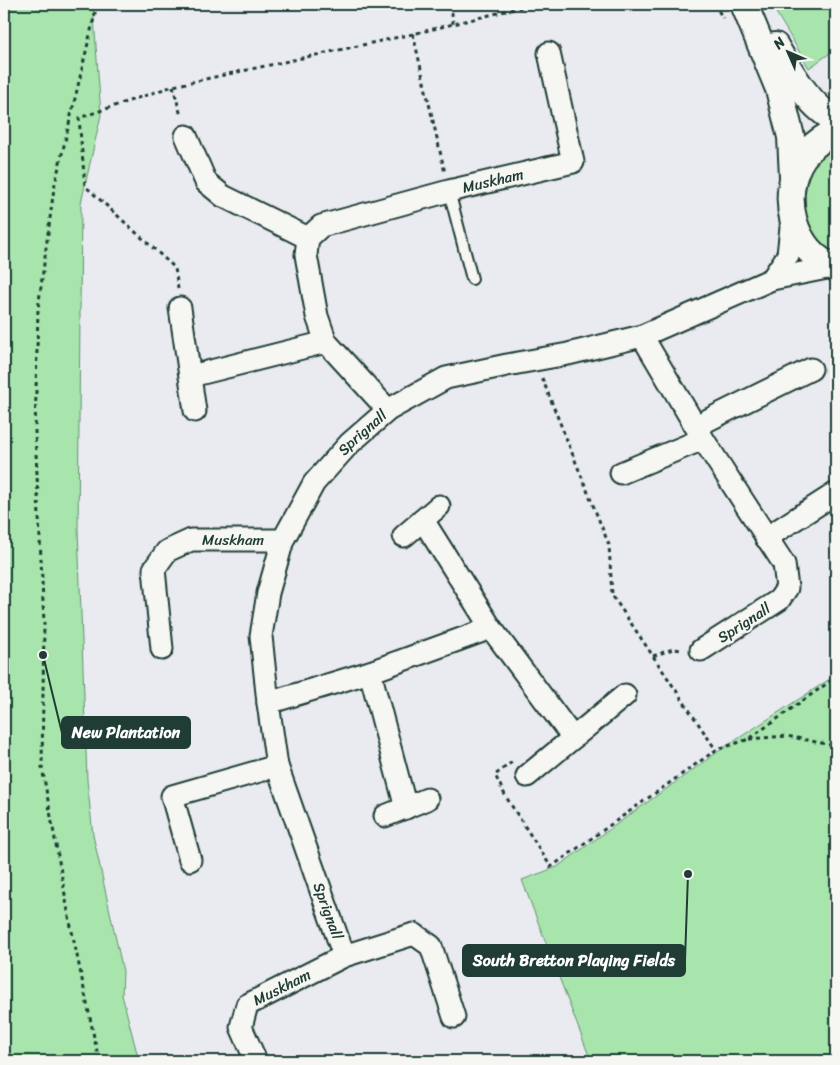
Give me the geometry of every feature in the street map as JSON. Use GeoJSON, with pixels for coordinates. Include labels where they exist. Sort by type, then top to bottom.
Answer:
{"type":"FeatureCollection","features":[{"type":"Feature","properties":{"kind":"street"},"geometry":{"type":"LineString","coordinates":[[746,4],[795,78],[818,107],[836,118]]}},
{"type":"Feature","properties":{"kind":"street"},"geometry":{"type":"LineString","coordinates":[[746,4],[779,89],[791,137],[793,177],[790,198],[792,218],[788,255],[772,279]]}},
{"type":"Feature","properties":{"kind":"street","name":"Muskham"},"geometry":{"type":"LineString","coordinates":[[308,238],[321,226],[449,191],[573,162],[549,53]]}},
{"type":"Feature","properties":{"kind":"street"},"geometry":{"type":"LineString","coordinates":[[793,177],[803,158],[817,142],[836,131]]}},
{"type":"Feature","properties":{"kind":"street"},"geometry":{"type":"LineString","coordinates":[[186,136],[206,182],[224,196],[308,238],[306,255],[316,316],[326,342],[388,410]]}},
{"type":"Feature","properties":{"kind":"street"},"geometry":{"type":"LineString","coordinates":[[792,218],[800,238],[814,254],[834,267]]}},
{"type":"Feature","properties":{"kind":"street","name":"Sprignall"},"geometry":{"type":"LineString","coordinates":[[454,1017],[431,946],[414,934],[344,956],[277,766],[268,703],[262,636],[268,593],[283,540],[314,484],[349,444],[388,410],[446,378],[568,354],[642,336],[772,279],[834,267]]}},
{"type":"Feature","properties":{"kind":"street"},"geometry":{"type":"LineString","coordinates":[[180,308],[195,411]]}},
{"type":"Feature","properties":{"kind":"street","name":"Sprignall"},"geometry":{"type":"LineString","coordinates":[[642,336],[766,538],[784,564],[787,588],[779,600],[701,650]]}},
{"type":"Feature","properties":{"kind":"street"},"geometry":{"type":"LineString","coordinates":[[191,376],[326,342]]}},
{"type":"Feature","properties":{"kind":"street"},"geometry":{"type":"LineString","coordinates":[[621,473],[700,432],[811,369]]}},
{"type":"Feature","properties":{"kind":"street"},"geometry":{"type":"LineString","coordinates":[[766,538],[836,494]]}},
{"type":"Feature","properties":{"kind":"street"},"geometry":{"type":"LineString","coordinates":[[404,536],[439,506]]}},
{"type":"Feature","properties":{"kind":"street"},"geometry":{"type":"LineString","coordinates":[[423,520],[492,628],[573,738]]}},
{"type":"Feature","properties":{"kind":"street","name":"Muskham"},"geometry":{"type":"LineString","coordinates":[[162,649],[154,569],[167,551],[191,540],[283,540]]}},
{"type":"Feature","properties":{"kind":"street"},"geometry":{"type":"LineString","coordinates":[[268,703],[370,672],[492,628]]}},
{"type":"Feature","properties":{"kind":"street"},"geometry":{"type":"LineString","coordinates":[[370,672],[406,808]]}},
{"type":"Feature","properties":{"kind":"street"},"geometry":{"type":"LineString","coordinates":[[527,776],[625,695]]}},
{"type":"Feature","properties":{"kind":"street"},"geometry":{"type":"LineString","coordinates":[[190,860],[172,796],[277,766]]}},
{"type":"Feature","properties":{"kind":"street"},"geometry":{"type":"LineString","coordinates":[[385,816],[427,799]]}},
{"type":"Feature","properties":{"kind":"street","name":"Muskham"},"geometry":{"type":"LineString","coordinates":[[256,1061],[240,1027],[247,1005],[344,956]]}},
{"type":"Feature","properties":{"kind":"lane"},"geometry":{"type":"LineString","coordinates":[[449,191],[472,279]]}},
{"type":"Feature","properties":{"kind":"path"},"geometry":{"type":"LineString","coordinates":[[96,4],[54,188],[38,309],[35,432],[44,623],[42,767],[69,917],[99,1061]]}},
{"type":"Feature","properties":{"kind":"path"},"geometry":{"type":"LineString","coordinates":[[450,4],[453,24]]}},
{"type":"Feature","properties":{"kind":"path"},"geometry":{"type":"LineString","coordinates":[[180,308],[175,268],[85,186],[79,118],[173,86],[413,34],[534,4]]}},
{"type":"Feature","properties":{"kind":"path"},"geometry":{"type":"LineString","coordinates":[[714,4],[725,20]]}},
{"type":"Feature","properties":{"kind":"path"},"geometry":{"type":"LineString","coordinates":[[413,34],[449,191]]}},
{"type":"Feature","properties":{"kind":"path"},"geometry":{"type":"LineString","coordinates":[[173,86],[186,136]]}},
{"type":"Feature","properties":{"kind":"path"},"geometry":{"type":"LineString","coordinates":[[535,360],[609,545],[612,595],[716,750]]}},
{"type":"Feature","properties":{"kind":"path"},"geometry":{"type":"LineString","coordinates":[[653,656],[673,649],[701,650]]}},
{"type":"Feature","properties":{"kind":"path"},"geometry":{"type":"LineString","coordinates":[[748,739],[836,677]]}},
{"type":"Feature","properties":{"kind":"path"},"geometry":{"type":"LineString","coordinates":[[527,776],[511,761],[495,775],[506,797],[551,867],[716,750],[748,739],[787,736],[836,746]]}},
{"type":"Feature","properties":{"kind":"green space"},"geometry":{"type":"Polygon","coordinates":[[[4,4],[93,4],[101,115],[81,203],[78,529],[87,780],[93,835],[123,971],[122,995],[139,1061],[4,1061],[4,4]]]}},
{"type":"Feature","properties":{"kind":"green space"},"geometry":{"type":"Polygon","coordinates":[[[771,4],[828,4],[836,19],[836,49],[809,68],[771,4]]]}},
{"type":"Feature","properties":{"kind":"green space"},"geometry":{"type":"Polygon","coordinates":[[[836,131],[836,268],[800,238],[803,158],[836,131]]]}},
{"type":"Feature","properties":{"kind":"green space"},"geometry":{"type":"Polygon","coordinates":[[[836,675],[836,1061],[591,1061],[522,880],[557,867],[719,751],[836,675]]]}},
{"type":"Feature","properties":{"kind":"place","name":"New Plantation"},"geometry":{"type":"Point","coordinates":[43,655]}},
{"type":"Feature","properties":{"kind":"place","name":"South Bretton Playing Fields"},"geometry":{"type":"Point","coordinates":[688,874]}}]}
